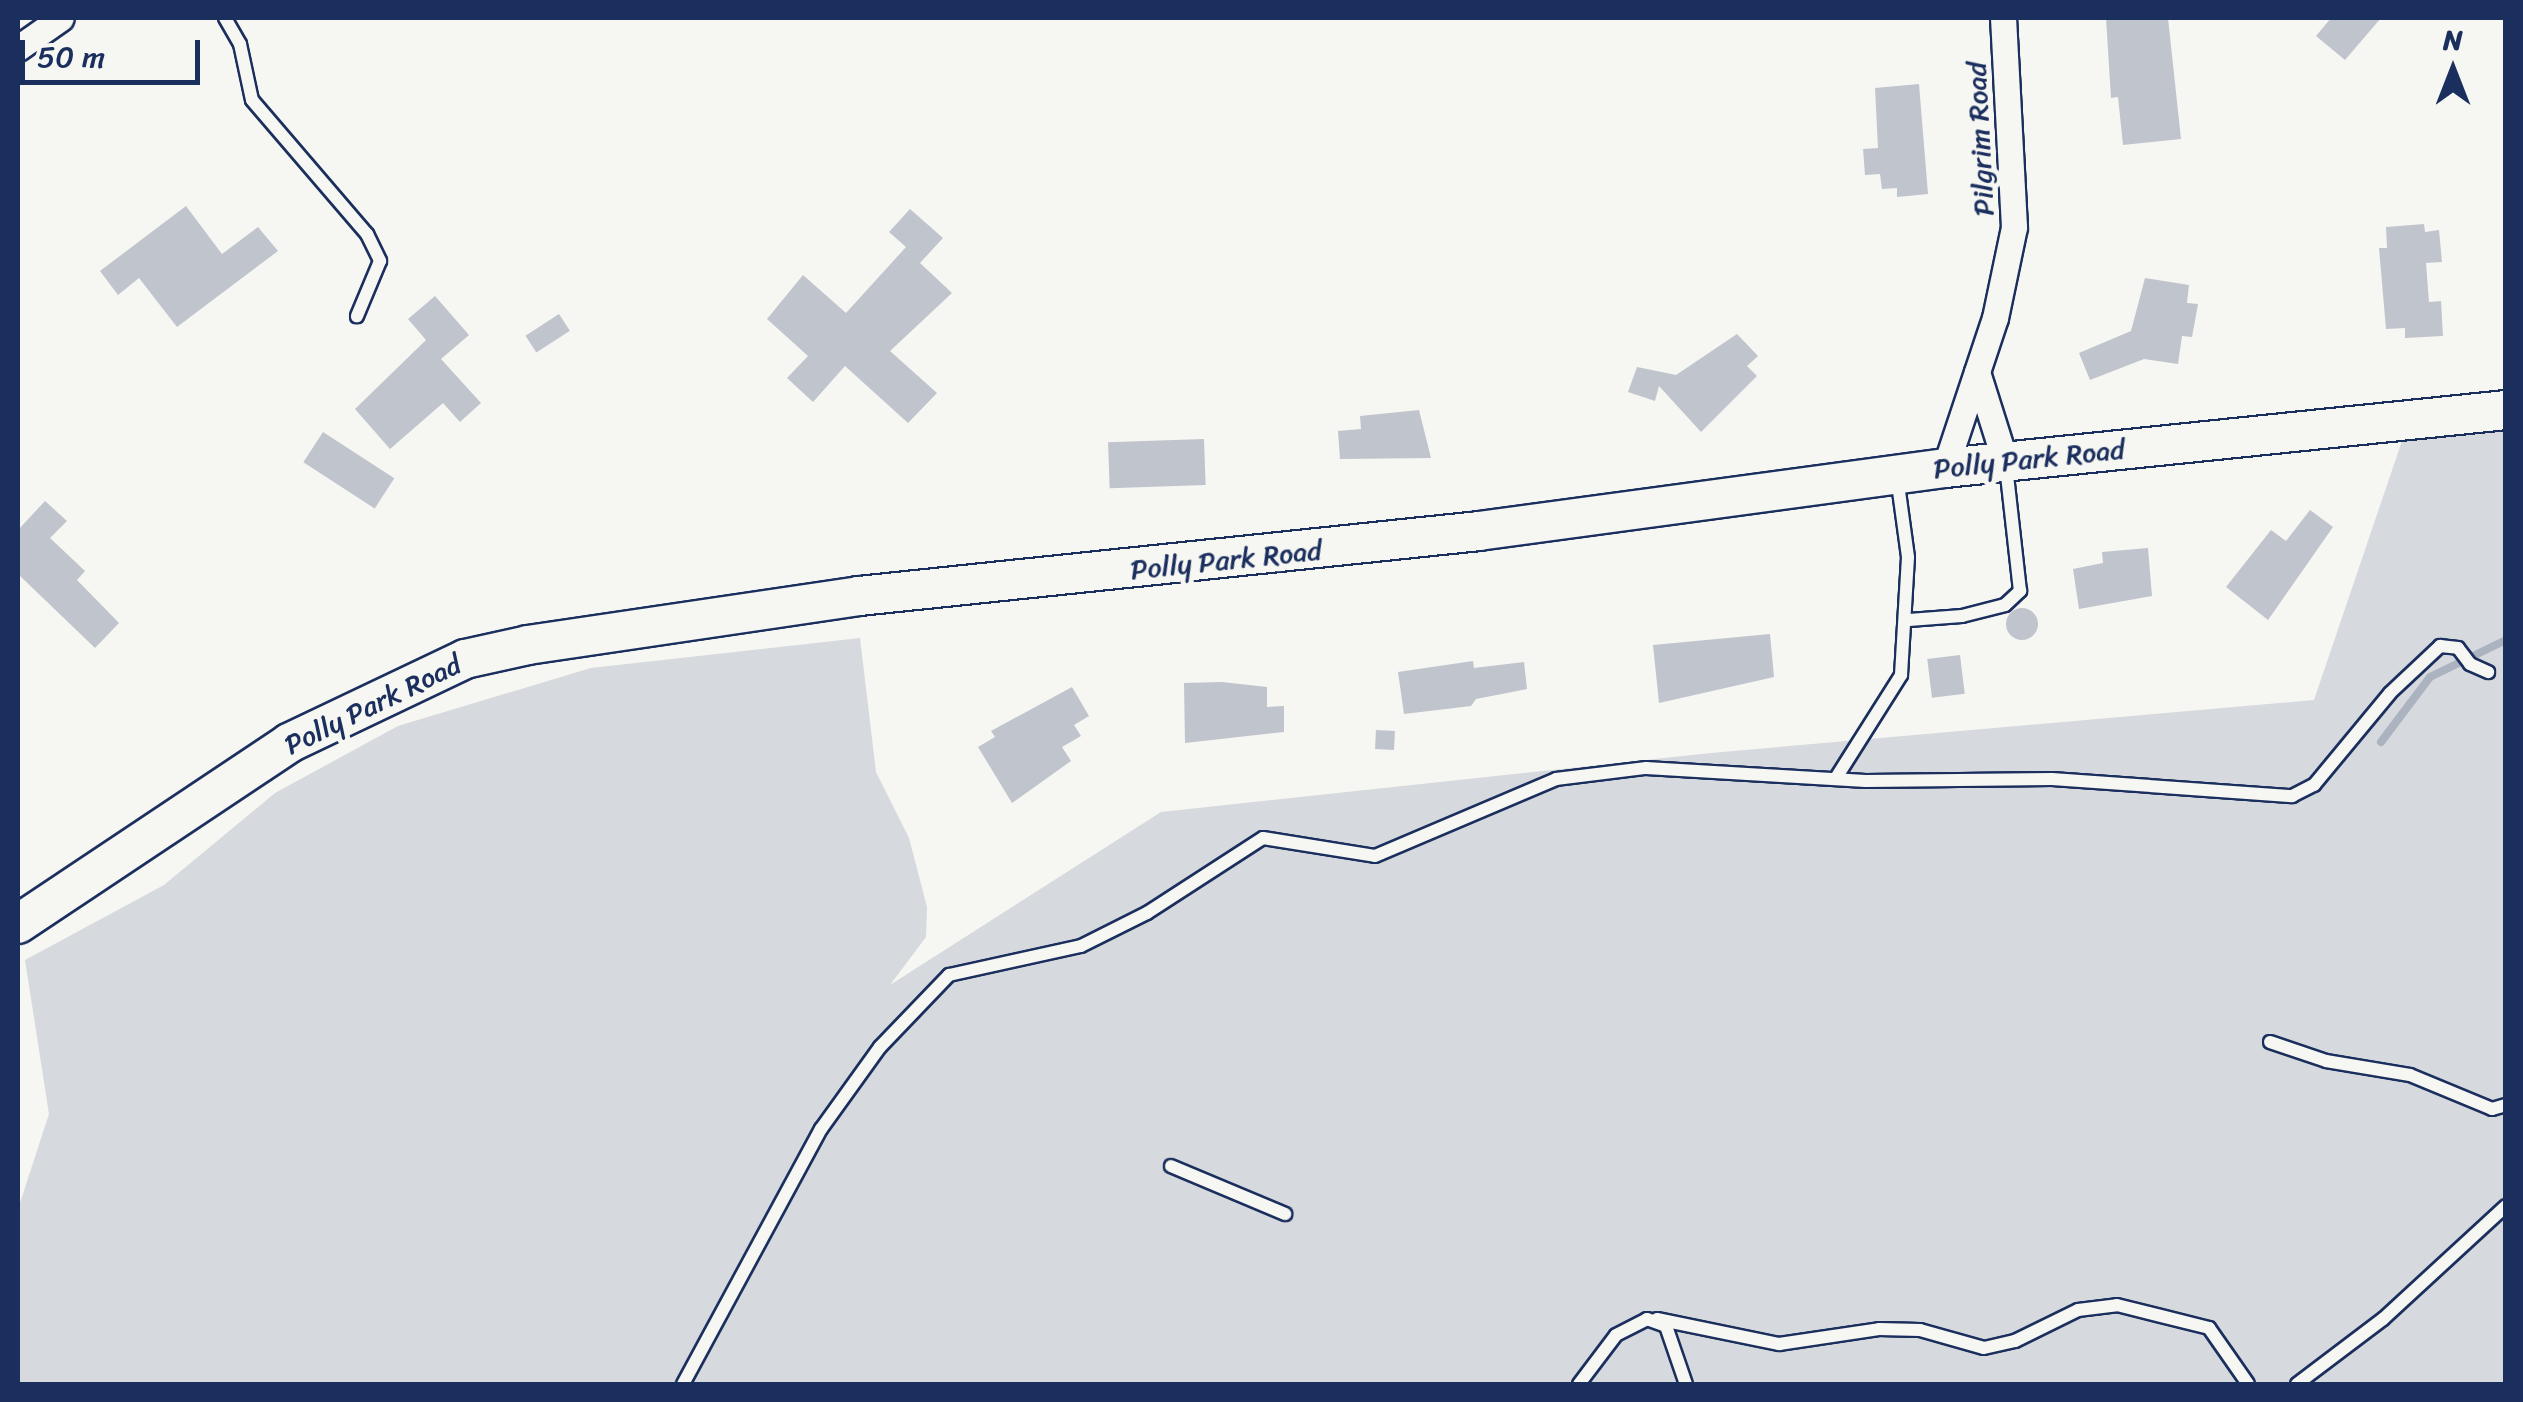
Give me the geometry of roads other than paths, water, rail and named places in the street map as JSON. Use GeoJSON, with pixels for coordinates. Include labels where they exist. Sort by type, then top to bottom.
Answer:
{"type":"FeatureCollection","features":[{"type":"Feature","properties":{"kind":"street"},"geometry":{"type":"LineString","coordinates":[[18,48],[60,18]]}},
{"type":"Feature","properties":{"kind":"street","name":"Pilgrim Road"},"geometry":{"type":"LineString","coordinates":[[1945,468],[1977,372],[2014,227],[2003,18]]}},
{"type":"Feature","properties":{"kind":"street"},"geometry":{"type":"LineString","coordinates":[[1977,372],[2005,461]]}},
{"type":"Feature","properties":{"kind":"street","name":"Polly Park Road"},"geometry":{"type":"LineString","coordinates":[[18,924],[289,743],[465,659],[859,596],[1454,534],[2005,461],[2506,410]]}},
{"type":"Feature","properties":{"kind":"lane"},"geometry":{"type":"LineString","coordinates":[[224,18],[240,44],[252,100],[368,234],[380,261],[357,316]]}},
{"type":"Feature","properties":{"kind":"lane"},"geometry":{"type":"LineString","coordinates":[[1909,620],[1977,612],[2005,604],[2020,591],[2005,461]]}},
{"type":"Feature","properties":{"kind":"lane"},"geometry":{"type":"LineString","coordinates":[[1836,778],[1901,675],[1909,620],[1897,474]]}},
{"type":"Feature","properties":{"kind":"lane"},"geometry":{"type":"LineString","coordinates":[[683,1384],[821,1129],[880,1047],[950,975],[1081,946],[1147,914],[1263,838],[1376,856],[1556,779],[1592,771],[1646,768],[1836,778],[2052,778],[2292,796],[2314,785],[2390,693],[2440,646],[2458,648],[2470,664],[2488,672]]}},
{"type":"Feature","properties":{"kind":"lane"},"geometry":{"type":"LineString","coordinates":[[2270,1042],[2326,1061],[2410,1075],[2492,1109],[2506,1104]]}},
{"type":"Feature","properties":{"kind":"lane"},"geometry":{"type":"LineString","coordinates":[[1171,1166],[1285,1214]]}},
{"type":"Feature","properties":{"kind":"lane"},"geometry":{"type":"LineString","coordinates":[[2297,1384],[2383,1319],[2506,1206]]}},
{"type":"Feature","properties":{"kind":"lane"},"geometry":{"type":"LineString","coordinates":[[1579,1384],[1598,1352],[1625,1328],[1657,1319],[1779,1344],[1879,1329],[1920,1330],[1984,1348],[2015,1341],[2078,1310],[2117,1306],[2209,1328],[2248,1384]]}},
{"type":"Feature","properties":{"kind":"lane"},"geometry":{"type":"LineString","coordinates":[[1657,1319],[1666,1326],[1686,1384]]}},
{"type":"Feature","properties":{"kind":"waterway"},"geometry":{"type":"LineString","coordinates":[[2381,742],[2430,677],[2506,640]]}}]}
